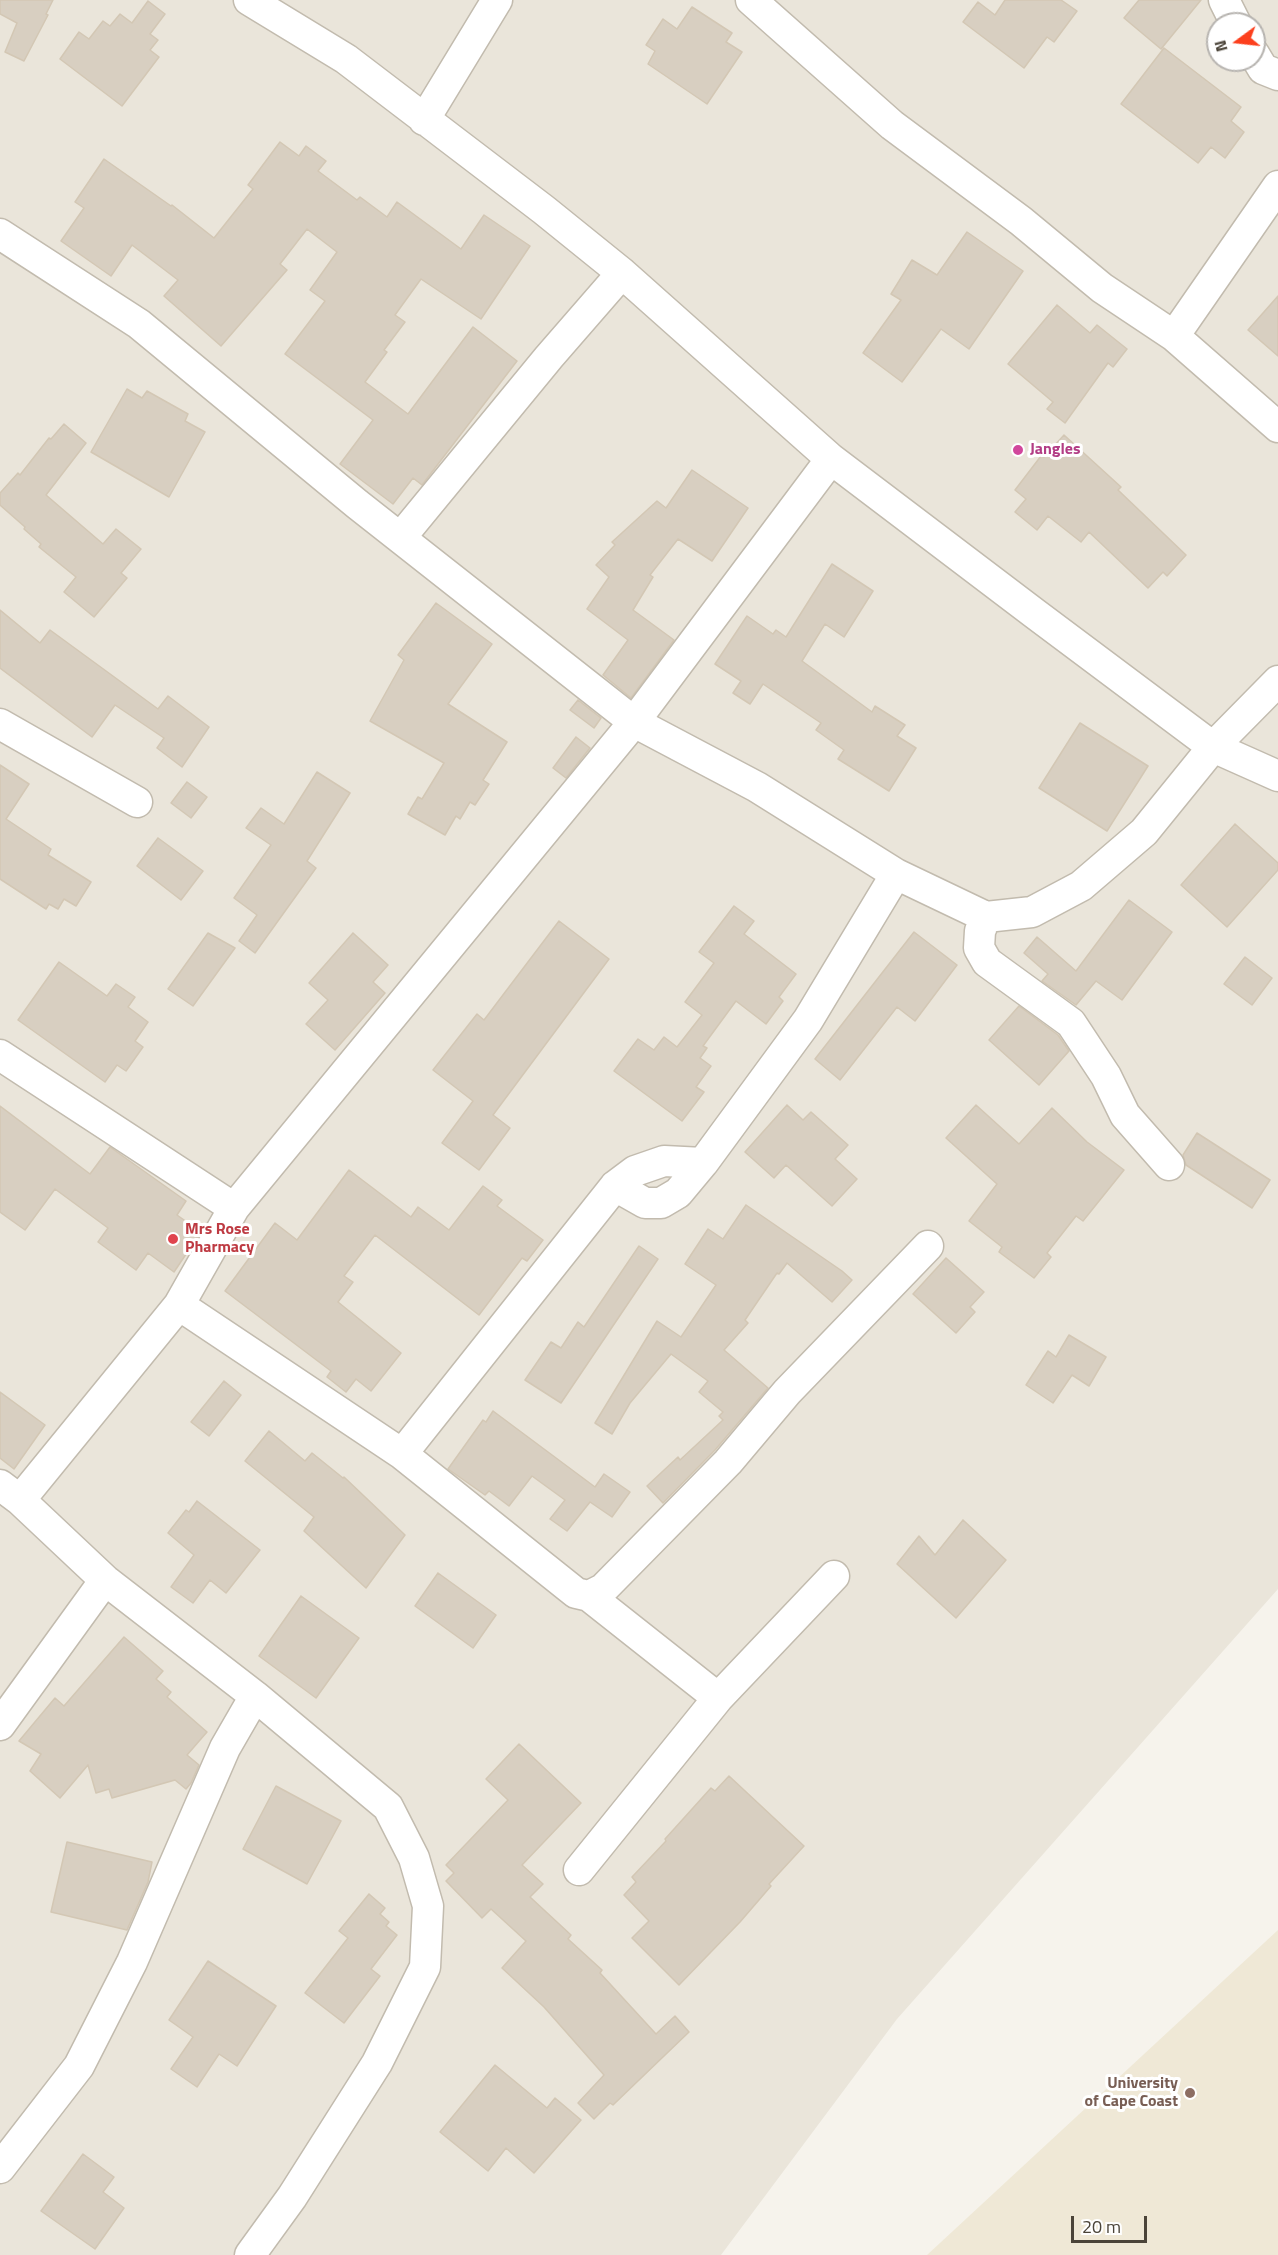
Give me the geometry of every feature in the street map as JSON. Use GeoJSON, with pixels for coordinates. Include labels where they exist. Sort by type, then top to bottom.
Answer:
{"type":"FeatureCollection","features":[{"type":"Feature","properties":{"kind":"street"},"geometry":{"type":"LineString","coordinates":[[249,0],[346,59],[544,210],[622,273],[831,459],[1214,747],[1278,776]]}},
{"type":"Feature","properties":{"kind":"street"},"geometry":{"type":"LineString","coordinates":[[424,120],[496,0]]}},
{"type":"Feature","properties":{"kind":"street"},"geometry":{"type":"LineString","coordinates":[[751,0],[892,125],[1021,221],[1102,288],[1174,336],[1278,427]]}},
{"type":"Feature","properties":{"kind":"street"},"geometry":{"type":"LineString","coordinates":[[1174,336],[1278,186]]}},
{"type":"Feature","properties":{"kind":"street"},"geometry":{"type":"LineString","coordinates":[[0,234],[139,324],[357,504],[634,722],[757,787],[896,874],[986,917],[1032,912],[1081,886],[1144,832],[1214,747],[1278,681]]}},
{"type":"Feature","properties":{"kind":"street"},"geometry":{"type":"LineString","coordinates":[[401,537],[549,357],[622,273]]}},
{"type":"Feature","properties":{"kind":"street"},"geometry":{"type":"LineString","coordinates":[[250,2255],[292,2197],[377,2064],[425,1967],[428,1906],[414,1858],[388,1807],[255,1696],[105,1580],[10,1493],[179,1305],[234,1208],[634,722],[831,459]]}},
{"type":"Feature","properties":{"kind":"street"},"geometry":{"type":"LineString","coordinates":[[0,724],[137,802]]}},
{"type":"Feature","properties":{"kind":"street"},"geometry":{"type":"LineString","coordinates":[[402,1454],[615,1186],[635,1171],[664,1161],[703,1163],[807,1020],[896,874]]}},
{"type":"Feature","properties":{"kind":"street"},"geometry":{"type":"LineString","coordinates":[[986,917],[980,931],[979,948],[987,962],[1071,1023],[1106,1076],[1125,1115],[1169,1165]]}},
{"type":"Feature","properties":{"kind":"street"},"geometry":{"type":"LineString","coordinates":[[0,1055],[234,1208]]}},
{"type":"Feature","properties":{"kind":"street"},"geometry":{"type":"LineString","coordinates":[[589,1596],[603,1588],[729,1462],[787,1392],[928,1246]]}},
{"type":"Feature","properties":{"kind":"street"},"geometry":{"type":"LineString","coordinates":[[179,1305],[402,1454],[576,1593],[589,1596],[718,1698]]}},
{"type":"Feature","properties":{"kind":"street"},"geometry":{"type":"LineString","coordinates":[[579,1870],[718,1698],[834,1576]]}},
{"type":"Feature","properties":{"kind":"street"},"geometry":{"type":"LineString","coordinates":[[0,1725],[105,1580]]}},
{"type":"Feature","properties":{"kind":"street"},"geometry":{"type":"LineString","coordinates":[[0,2168],[79,2066],[132,1962],[225,1748],[255,1696]]}},
{"type":"Feature","properties":{"kind":"shaded area"},"geometry":{"type":"Polygon","coordinates":[[[0,0],[1278,0],[1278,1589],[897,2019],[721,2255],[0,2255],[0,0]]]}},
{"type":"Feature","properties":{"kind":"shaded area","name":"University of Cape Coast"},"geometry":{"type":"Polygon","coordinates":[[[1278,1930],[1278,2255],[927,2255],[1278,1930]]]}},
{"type":"Feature","properties":{"kind":"building"},"geometry":{"type":"Polygon","coordinates":[[[0,0],[53,0],[46,14],[48,15],[24,61],[5,52],[17,23],[0,14],[0,0]]]}},
{"type":"Feature","properties":{"kind":"building"},"geometry":{"type":"Polygon","coordinates":[[[1005,0],[1061,0],[1077,11],[1054,42],[1047,37],[1024,68],[963,22],[978,2],[995,15],[1005,0]]]}},
{"type":"Feature","properties":{"kind":"building"},"geometry":{"type":"Polygon","coordinates":[[[1139,0],[1201,0],[1161,49],[1124,18],[1139,0]]]}},
{"type":"Feature","properties":{"kind":"building"},"geometry":{"type":"Polygon","coordinates":[[[148,1],[165,14],[150,34],[158,40],[150,50],[159,57],[122,106],[60,59],[79,32],[89,39],[103,21],[110,26],[120,14],[132,23],[148,1]]]}},
{"type":"Feature","properties":{"kind":"building"},"geometry":{"type":"Polygon","coordinates":[[[692,7],[732,33],[726,42],[742,52],[707,104],[648,64],[655,51],[646,45],[663,19],[677,29],[692,7]]]}},
{"type":"Feature","properties":{"kind":"building"},"geometry":{"type":"Polygon","coordinates":[[[1164,48],[1241,107],[1231,121],[1244,132],[1225,158],[1211,147],[1198,163],[1121,104],[1164,48]]]}},
{"type":"Feature","properties":{"kind":"building"},"geometry":{"type":"Polygon","coordinates":[[[280,142],[299,156],[306,146],[326,161],[318,171],[357,200],[360,197],[387,217],[397,202],[461,249],[484,215],[530,246],[481,319],[421,279],[395,315],[405,322],[384,350],[387,352],[365,382],[408,414],[473,327],[517,361],[422,485],[413,478],[393,504],[340,464],[373,420],[285,354],[325,301],[310,290],[337,252],[307,229],[280,264],[287,270],[221,346],[164,296],[178,280],[132,245],[111,276],[61,241],[84,208],[75,202],[104,159],[172,205],[214,238],[253,189],[248,185],[280,142]]]}},
{"type":"Feature","properties":{"kind":"building"},"geometry":{"type":"Polygon","coordinates":[[[967,232],[1023,271],[969,349],[941,329],[902,382],[863,353],[901,300],[891,294],[912,260],[937,275],[967,232]]]}},
{"type":"Feature","properties":{"kind":"building"},"geometry":{"type":"Polygon","coordinates":[[[1278,296],[1278,356],[1248,330],[1278,296]]]}},
{"type":"Feature","properties":{"kind":"building"},"geometry":{"type":"Polygon","coordinates":[[[1057,305],[1090,333],[1097,325],[1127,349],[1113,367],[1108,363],[1065,423],[1047,409],[1053,402],[1008,364],[1057,305]]]}},
{"type":"Feature","properties":{"kind":"building"},"geometry":{"type":"Polygon","coordinates":[[[127,389],[142,398],[147,391],[188,414],[185,421],[205,432],[169,497],[91,452],[127,389]]]}},
{"type":"Feature","properties":{"kind":"building"},"geometry":{"type":"Polygon","coordinates":[[[64,424],[86,443],[46,495],[103,544],[116,529],[141,549],[121,573],[127,578],[94,617],[64,592],[76,577],[39,547],[41,544],[0,505],[0,493],[18,473],[20,475],[49,438],[51,439],[64,424]]]}},
{"type":"Feature","properties":{"kind":"building"},"geometry":{"type":"Polygon","coordinates":[[[1064,435],[1121,487],[1118,490],[1186,555],[1167,576],[1163,572],[1148,588],[1089,532],[1081,542],[1048,516],[1037,530],[1015,512],[1026,499],[1015,490],[1041,456],[1044,457],[1064,435]]]}},
{"type":"Feature","properties":{"kind":"building"},"geometry":{"type":"Polygon","coordinates":[[[692,470],[748,508],[712,561],[678,539],[650,575],[653,577],[633,610],[674,640],[631,698],[603,675],[628,640],[587,609],[609,577],[596,565],[615,545],[612,542],[657,501],[666,508],[692,470]]]}},
{"type":"Feature","properties":{"kind":"building"},"geometry":{"type":"Polygon","coordinates":[[[832,564],[873,591],[844,637],[825,624],[802,661],[872,712],[875,706],[905,725],[897,736],[916,748],[889,791],[838,759],[844,750],[816,730],[821,723],[763,684],[750,704],[733,693],[741,681],[715,664],[747,616],[773,634],[776,630],[786,637],[832,564]]]}},
{"type":"Feature","properties":{"kind":"building"},"geometry":{"type":"Polygon","coordinates":[[[436,603],[492,644],[448,704],[507,742],[483,780],[489,784],[475,805],[470,802],[460,819],[456,816],[445,835],[408,814],[418,797],[422,799],[444,763],[370,721],[404,660],[398,655],[436,603]]]}},
{"type":"Feature","properties":{"kind":"building"},"geometry":{"type":"Polygon","coordinates":[[[0,610],[40,643],[50,630],[158,709],[168,696],[209,727],[182,767],[157,748],[164,738],[115,705],[92,737],[0,668],[0,610]]]}},
{"type":"Feature","properties":{"kind":"building"},"geometry":{"type":"Polygon","coordinates":[[[578,700],[601,718],[594,728],[570,710],[578,700]]]}},
{"type":"Feature","properties":{"kind":"building"},"geometry":{"type":"Polygon","coordinates":[[[1080,723],[1148,766],[1107,831],[1039,788],[1080,723]]]}},
{"type":"Feature","properties":{"kind":"building"},"geometry":{"type":"Polygon","coordinates":[[[576,737],[590,748],[566,778],[553,768],[576,737]]]}},
{"type":"Feature","properties":{"kind":"building"},"geometry":{"type":"Polygon","coordinates":[[[0,765],[29,784],[6,819],[51,849],[48,855],[91,882],[76,906],[64,899],[58,909],[49,904],[46,909],[0,879],[0,765]]]}},
{"type":"Feature","properties":{"kind":"building"},"geometry":{"type":"Polygon","coordinates":[[[317,772],[350,793],[307,861],[316,868],[255,953],[239,941],[257,915],[234,898],[271,845],[246,828],[261,808],[284,824],[317,772]]]}},
{"type":"Feature","properties":{"kind":"building"},"geometry":{"type":"Polygon","coordinates":[[[187,782],[207,797],[191,818],[171,803],[187,782]]]}},
{"type":"Feature","properties":{"kind":"building"},"geometry":{"type":"Polygon","coordinates":[[[1235,824],[1278,863],[1278,870],[1227,927],[1181,885],[1235,824]]]}},
{"type":"Feature","properties":{"kind":"building"},"geometry":{"type":"Polygon","coordinates":[[[158,838],[203,871],[181,900],[137,866],[158,838]]]}},
{"type":"Feature","properties":{"kind":"building"},"geometry":{"type":"Polygon","coordinates":[[[1129,900],[1172,932],[1122,1000],[1096,981],[1076,1005],[1042,981],[1048,974],[1024,953],[1037,937],[1076,971],[1129,900]]]}},
{"type":"Feature","properties":{"kind":"building"},"geometry":{"type":"Polygon","coordinates":[[[734,906],[754,921],[744,934],[796,974],[779,997],[783,1001],[766,1024],[736,1001],[703,1046],[707,1048],[700,1058],[711,1066],[696,1087],[704,1092],[682,1121],[614,1071],[638,1039],[654,1050],[664,1037],[677,1047],[702,1015],[685,1002],[714,963],[699,952],[734,906]]]}},
{"type":"Feature","properties":{"kind":"building"},"geometry":{"type":"Polygon","coordinates":[[[559,921],[609,959],[493,1115],[510,1128],[479,1170],[442,1143],[473,1101],[433,1070],[477,1014],[484,1020],[559,921]]]}},
{"type":"Feature","properties":{"kind":"building"},"geometry":{"type":"Polygon","coordinates":[[[914,932],[957,965],[915,1021],[897,1007],[840,1080],[815,1059],[914,932]]]}},
{"type":"Feature","properties":{"kind":"building"},"geometry":{"type":"Polygon","coordinates":[[[208,933],[235,948],[193,1006],[168,989],[208,933]]]}},
{"type":"Feature","properties":{"kind":"building"},"geometry":{"type":"Polygon","coordinates":[[[353,933],[388,965],[373,982],[385,993],[335,1050],[306,1024],[328,1000],[309,983],[353,933]]]}},
{"type":"Feature","properties":{"kind":"building"},"geometry":{"type":"Polygon","coordinates":[[[1245,957],[1272,978],[1252,1005],[1224,984],[1245,957]]]}},
{"type":"Feature","properties":{"kind":"building"},"geometry":{"type":"Polygon","coordinates":[[[59,962],[107,996],[116,984],[135,997],[128,1007],[148,1022],[135,1041],[143,1047],[126,1071],[117,1065],[105,1082],[18,1020],[59,962]]]}},
{"type":"Feature","properties":{"kind":"building"},"geometry":{"type":"Polygon","coordinates":[[[1019,1006],[1058,1035],[1069,1051],[1039,1085],[989,1040],[1019,1006]]]}},
{"type":"Feature","properties":{"kind":"building"},"geometry":{"type":"Polygon","coordinates":[[[787,1105],[803,1120],[811,1112],[848,1145],[835,1159],[857,1179],[832,1206],[786,1165],[774,1178],[745,1152],[787,1105]]]}},
{"type":"Feature","properties":{"kind":"building"},"geometry":{"type":"Polygon","coordinates":[[[976,1105],[1019,1144],[1052,1108],[1087,1142],[1124,1170],[1083,1221],[1076,1216],[1047,1253],[1051,1257],[1034,1278],[999,1252],[1002,1247],[969,1221],[997,1184],[946,1138],[976,1105]]]}},
{"type":"Feature","properties":{"kind":"building"},"geometry":{"type":"Polygon","coordinates":[[[0,1106],[90,1174],[110,1147],[186,1201],[177,1215],[201,1232],[174,1272],[148,1253],[136,1270],[98,1242],[108,1228],[55,1189],[25,1230],[0,1212],[0,1106]]]}},
{"type":"Feature","properties":{"kind":"building"},"geometry":{"type":"Polygon","coordinates":[[[1197,1133],[1270,1180],[1252,1208],[1186,1165],[1183,1155],[1197,1133]]]}},
{"type":"Feature","properties":{"kind":"building"},"geometry":{"type":"Polygon","coordinates":[[[349,1170],[411,1217],[418,1207],[449,1230],[483,1186],[502,1200],[497,1206],[543,1240],[527,1261],[522,1258],[479,1315],[375,1235],[344,1276],[353,1282],[338,1302],[401,1353],[371,1391],[356,1379],[346,1392],[327,1377],[331,1371],[225,1291],[275,1223],[297,1240],[349,1170]]]}},
{"type":"Feature","properties":{"kind":"building"},"geometry":{"type":"Polygon","coordinates":[[[746,1205],[852,1280],[832,1302],[787,1263],[779,1274],[777,1273],[745,1320],[748,1323],[724,1350],[768,1388],[715,1450],[663,1503],[647,1486],[678,1457],[680,1460],[723,1420],[719,1416],[723,1412],[699,1392],[708,1381],[671,1354],[630,1403],[612,1434],[595,1423],[657,1321],[681,1337],[716,1285],[685,1264],[708,1229],[723,1239],[746,1205]]]}},
{"type":"Feature","properties":{"kind":"building"},"geometry":{"type":"Polygon","coordinates":[[[639,1246],[658,1259],[561,1403],[525,1380],[551,1342],[561,1348],[578,1322],[584,1327],[639,1246]]]}},
{"type":"Feature","properties":{"kind":"building"},"geometry":{"type":"Polygon","coordinates":[[[946,1258],[984,1292],[970,1307],[975,1312],[956,1333],[913,1294],[946,1258]]]}},
{"type":"Feature","properties":{"kind":"building"},"geometry":{"type":"Polygon","coordinates":[[[1069,1335],[1106,1357],[1089,1386],[1072,1375],[1053,1403],[1026,1385],[1048,1351],[1056,1357],[1069,1335]]]}},
{"type":"Feature","properties":{"kind":"building"},"geometry":{"type":"Polygon","coordinates":[[[224,1381],[241,1395],[209,1436],[191,1422],[224,1381]]]}},
{"type":"Feature","properties":{"kind":"building"},"geometry":{"type":"Polygon","coordinates":[[[0,1392],[45,1425],[14,1469],[0,1458],[0,1392]]]}},
{"type":"Feature","properties":{"kind":"building"},"geometry":{"type":"Polygon","coordinates":[[[493,1411],[595,1487],[604,1474],[630,1492],[612,1517],[590,1502],[567,1531],[550,1519],[565,1500],[532,1476],[509,1506],[489,1491],[485,1495],[448,1469],[483,1420],[486,1422],[493,1411]]]}},
{"type":"Feature","properties":{"kind":"building"},"geometry":{"type":"Polygon","coordinates":[[[269,1431],[305,1461],[312,1453],[344,1477],[405,1535],[366,1588],[304,1531],[314,1517],[245,1461],[269,1431]]]}},
{"type":"Feature","properties":{"kind":"building"},"geometry":{"type":"Polygon","coordinates":[[[197,1501],[260,1550],[226,1593],[210,1580],[193,1603],[171,1587],[194,1555],[168,1533],[186,1510],[189,1512],[197,1501]]]}},
{"type":"Feature","properties":{"kind":"building"},"geometry":{"type":"Polygon","coordinates":[[[963,1520],[1006,1560],[956,1618],[897,1564],[919,1536],[935,1555],[963,1520]]]}},
{"type":"Feature","properties":{"kind":"building"},"geometry":{"type":"Polygon","coordinates":[[[438,1573],[496,1615],[473,1648],[415,1606],[438,1573]]]}},
{"type":"Feature","properties":{"kind":"building"},"geometry":{"type":"Polygon","coordinates":[[[301,1596],[359,1638],[316,1698],[259,1656],[301,1596]]]}},
{"type":"Feature","properties":{"kind":"building"},"geometry":{"type":"Polygon","coordinates":[[[124,1637],[163,1671],[156,1679],[171,1692],[167,1697],[207,1732],[187,1755],[199,1765],[186,1789],[175,1780],[112,1798],[109,1789],[96,1793],[88,1765],[60,1798],[30,1771],[41,1754],[19,1741],[55,1698],[64,1706],[124,1637]]]}},
{"type":"Feature","properties":{"kind":"building"},"geometry":{"type":"Polygon","coordinates":[[[519,1744],[581,1803],[522,1865],[543,1884],[530,1897],[571,1935],[568,1939],[602,1970],[600,1973],[656,2034],[675,2016],[689,2032],[613,2105],[610,2103],[594,2119],[578,2103],[604,2075],[544,2007],[502,1968],[526,1941],[491,1909],[482,1918],[446,1881],[454,1873],[446,1865],[508,1800],[486,1779],[519,1744]]]}},
{"type":"Feature","properties":{"kind":"building"},"geometry":{"type":"Polygon","coordinates":[[[729,1776],[804,1846],[769,1884],[771,1886],[740,1922],[679,1985],[632,1938],[649,1921],[624,1895],[636,1882],[632,1877],[666,1841],[665,1839],[711,1788],[715,1791],[729,1776]]]}},
{"type":"Feature","properties":{"kind":"building"},"geometry":{"type":"Polygon","coordinates":[[[276,1786],[341,1821],[307,1884],[243,1849],[276,1786]]]}},
{"type":"Feature","properties":{"kind":"building"},"geometry":{"type":"Polygon","coordinates":[[[67,1842],[152,1862],[148,1882],[127,1930],[51,1912],[67,1842]]]}},
{"type":"Feature","properties":{"kind":"building"},"geometry":{"type":"Polygon","coordinates":[[[369,1894],[385,1908],[380,1914],[389,1922],[386,1926],[397,1935],[371,1969],[380,1976],[344,2023],[305,1993],[348,1938],[339,1931],[369,1894]]]}},
{"type":"Feature","properties":{"kind":"building"},"geometry":{"type":"Polygon","coordinates":[[[208,1961],[276,2006],[237,2066],[219,2054],[197,2087],[171,2069],[193,2037],[169,2020],[208,1961]]]}},
{"type":"Feature","properties":{"kind":"building"},"geometry":{"type":"Polygon","coordinates":[[[495,2065],[547,2108],[555,2098],[581,2120],[534,2173],[506,2148],[488,2171],[440,2132],[495,2065]]]}},
{"type":"Feature","properties":{"kind":"building"},"geometry":{"type":"Polygon","coordinates":[[[83,2154],[114,2177],[103,2192],[124,2208],[95,2249],[41,2211],[83,2154]]]}},
{"type":"Feature","properties":{"kind":"place","name":"Jangles"},"geometry":{"type":"Point","coordinates":[1018,450]}},
{"type":"Feature","properties":{"kind":"place","name":"Mrs Rose Pharmacy"},"geometry":{"type":"Point","coordinates":[173,1239]}},
{"type":"Feature","properties":{"kind":"place","name":"University of Cape Coast"},"geometry":{"type":"Point","coordinates":[1190,2093]}}]}
